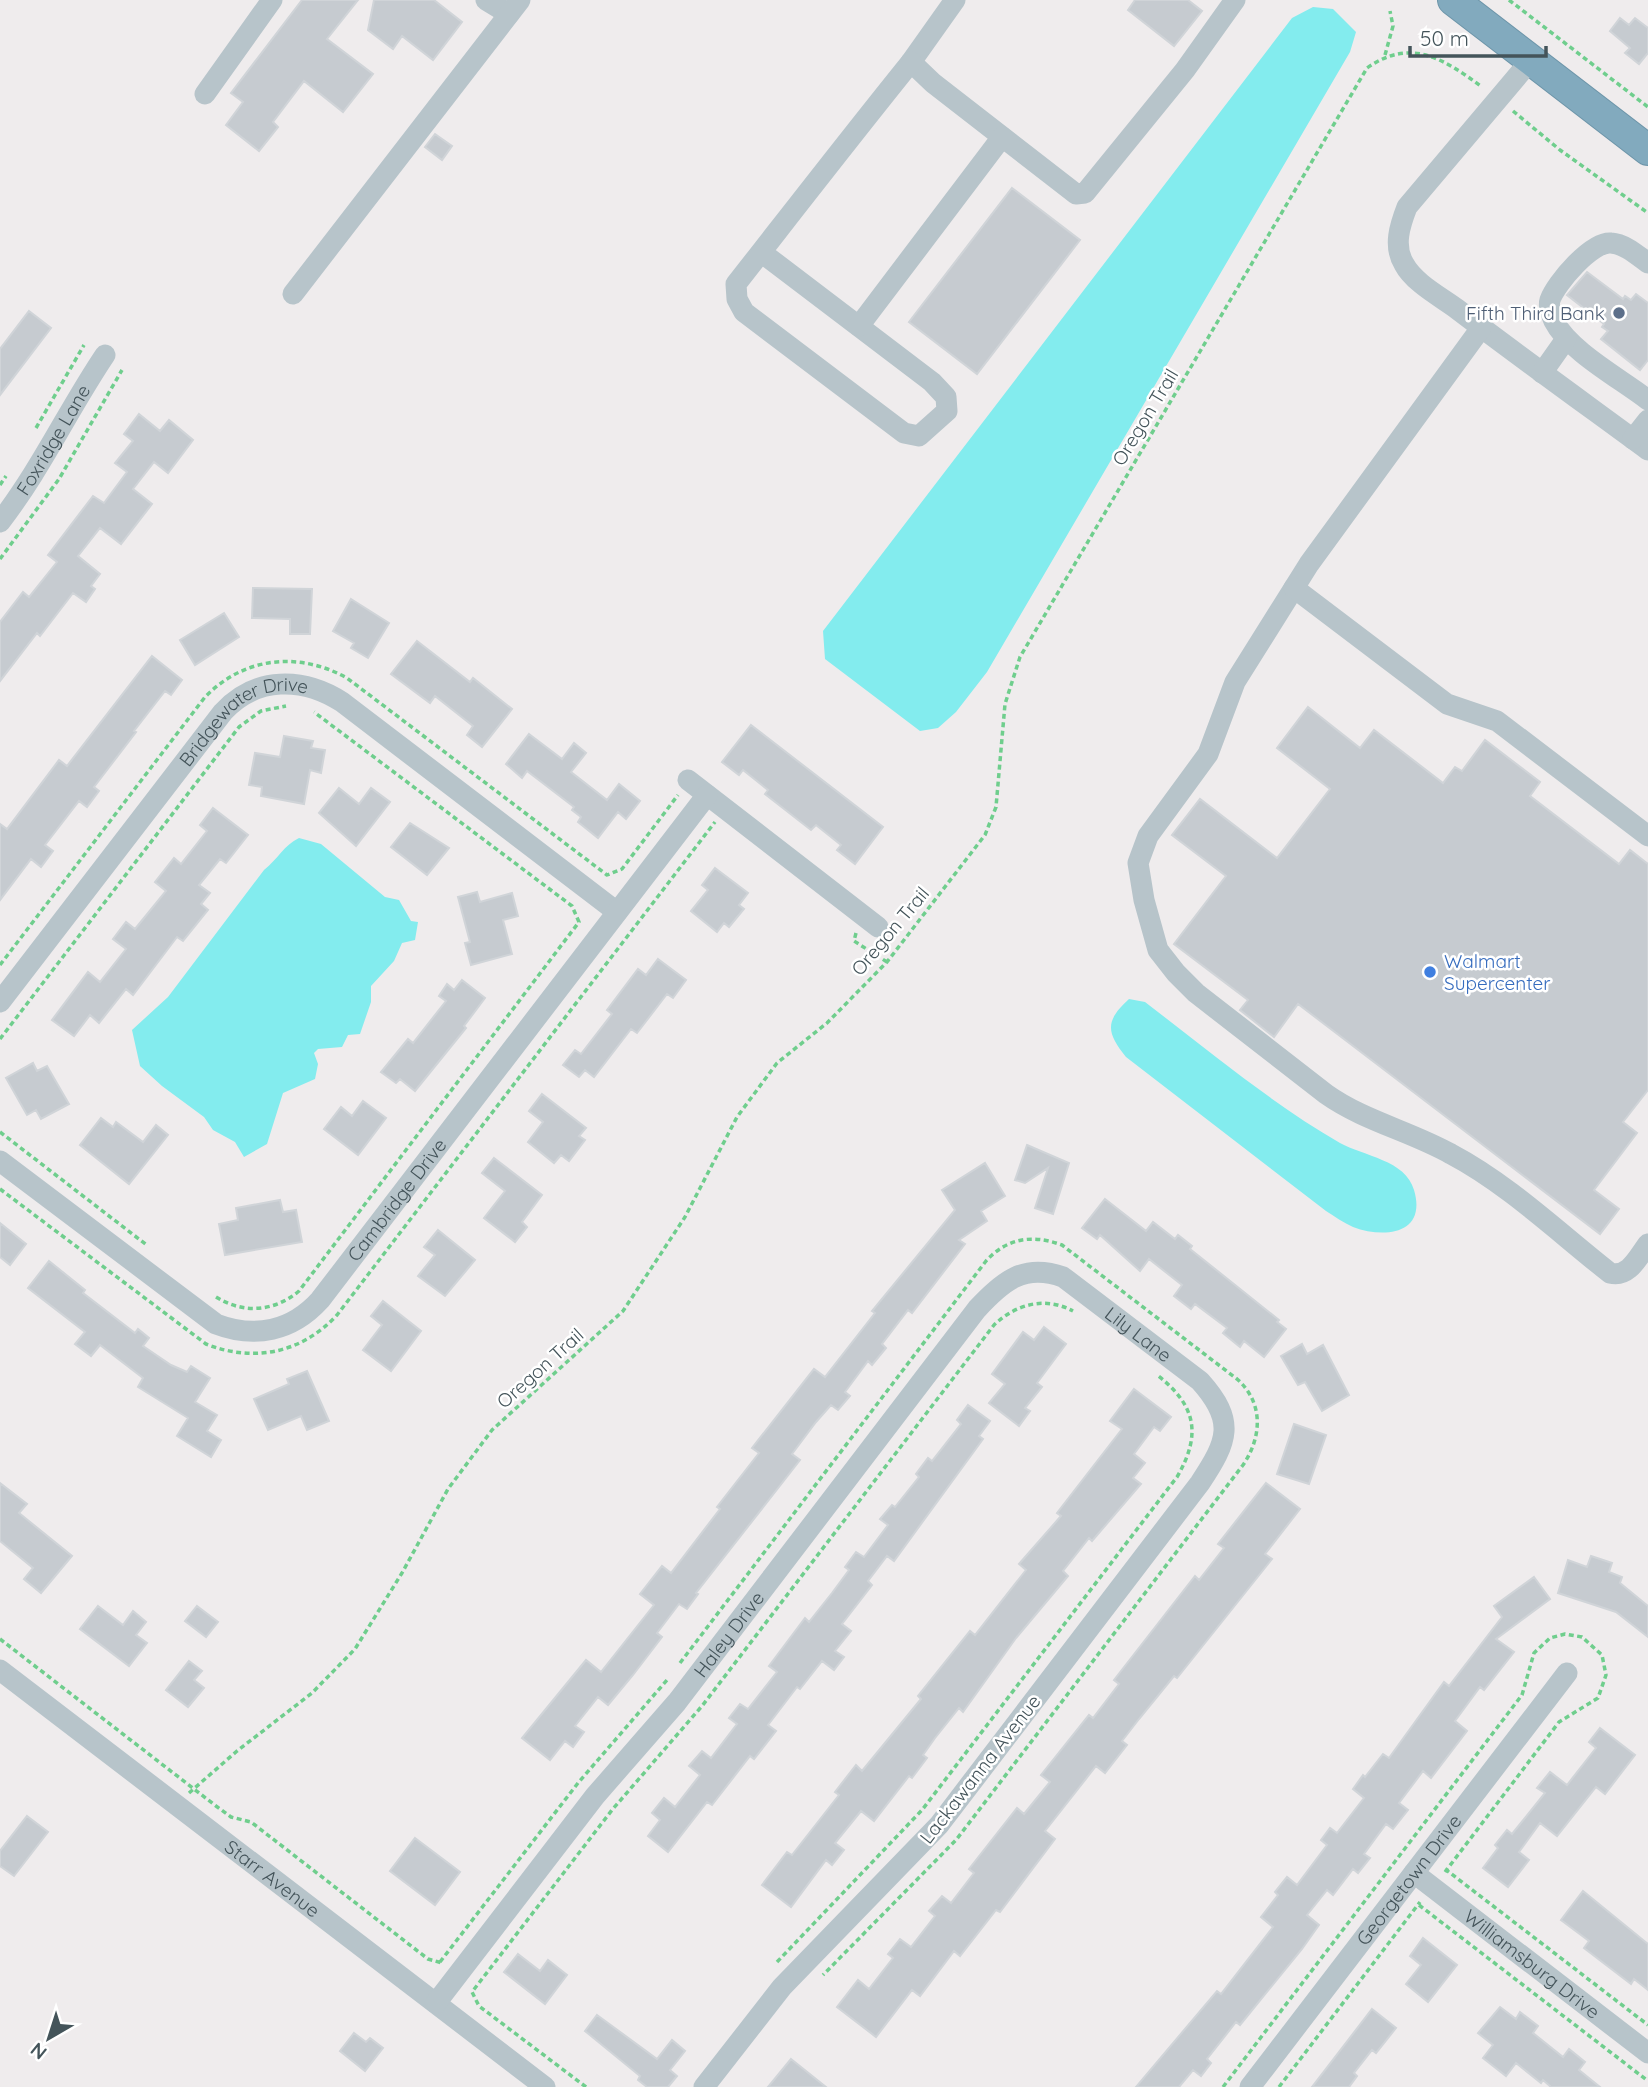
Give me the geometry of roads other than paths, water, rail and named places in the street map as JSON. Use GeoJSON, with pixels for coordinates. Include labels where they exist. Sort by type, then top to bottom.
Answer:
{"type":"FeatureCollection","features":[{"type":"Feature","properties":{"kind":"highway"},"geometry":{"type":"LineString","coordinates":[[1453,0],[1648,150]]}},
{"type":"Feature","properties":{"kind":"street"},"geometry":{"type":"LineString","coordinates":[[205,93],[272,0]]}},
{"type":"Feature","properties":{"kind":"street"},"geometry":{"type":"LineString","coordinates":[[293,294],[514,7],[486,0]]}},
{"type":"Feature","properties":{"kind":"street"},"geometry":{"type":"LineString","coordinates":[[761,252],[932,382],[946,397],[947,411],[919,436],[904,433],[744,312],[737,299],[736,284],[761,252],[911,62],[955,0]]}},
{"type":"Feature","properties":{"kind":"street"},"geometry":{"type":"LineString","coordinates":[[911,62],[933,83],[1076,194],[1086,193],[1185,70],[1235,0]]}},
{"type":"Feature","properties":{"kind":"street"},"geometry":{"type":"LineString","coordinates":[[1531,60],[1407,207],[1399,228],[1398,244],[1404,264],[1417,279],[1481,328],[1641,445],[1648,420]]}},
{"type":"Feature","properties":{"kind":"street"},"geometry":{"type":"LineString","coordinates":[[859,326],[1002,136]]}},
{"type":"Feature","properties":{"kind":"street"},"geometry":{"type":"LineString","coordinates":[[1648,263],[1625,247],[1609,242],[1585,255],[1550,300],[1550,310],[1566,339],[1648,400]]}},
{"type":"Feature","properties":{"kind":"street"},"geometry":{"type":"LineString","coordinates":[[1481,328],[1294,588],[1234,682],[1208,754],[1141,850],[1139,878],[1158,950],[1196,993],[1336,1101],[1450,1153],[1478,1170],[1610,1272],[1616,1274],[1629,1270],[1648,1244]]}},
{"type":"Feature","properties":{"kind":"street"},"geometry":{"type":"LineString","coordinates":[[1542,373],[1566,339]]}},
{"type":"Feature","properties":{"kind":"street","name":"Foxridge Lane"},"geometry":{"type":"LineString","coordinates":[[0,522],[40,467],[80,392],[105,355]]}},
{"type":"Feature","properties":{"kind":"street"},"geometry":{"type":"LineString","coordinates":[[1294,588],[1447,704],[1497,721],[1648,836]]}},
{"type":"Feature","properties":{"kind":"street","name":"Bridgewater Drive"},"geometry":{"type":"LineString","coordinates":[[0,1002],[223,712],[248,692],[276,684],[309,685],[342,702],[617,912]]}},
{"type":"Feature","properties":{"kind":"street"},"geometry":{"type":"LineString","coordinates":[[686,784],[707,795],[878,927]]}},
{"type":"Feature","properties":{"kind":"street","name":"Cambridge Drive"},"geometry":{"type":"LineString","coordinates":[[0,1161],[216,1324],[248,1332],[284,1326],[309,1312],[320,1300],[707,795]]}},
{"type":"Feature","properties":{"kind":"street","name":"Lily Lane"},"geometry":{"type":"LineString","coordinates":[[1027,1272],[1051,1273],[1075,1284],[1188,1370],[1214,1398],[1226,1428]]}},
{"type":"Feature","properties":{"kind":"street","name":"Haley Drive"},"geometry":{"type":"LineString","coordinates":[[436,2003],[594,1796],[685,1692],[977,1309],[1006,1281],[1027,1272]]}},
{"type":"Feature","properties":{"kind":"street","name":"Lackawanna Avenue"},"geometry":{"type":"LineString","coordinates":[[704,2087],[788,1981],[939,1825],[1200,1483],[1220,1450],[1226,1428]]}},
{"type":"Feature","properties":{"kind":"street","name":"Starr Avenue"},"geometry":{"type":"LineString","coordinates":[[0,1670],[545,2087]]}},
{"type":"Feature","properties":{"kind":"street","name":"Georgetown Drive"},"geometry":{"type":"LineString","coordinates":[[1250,2087],[1567,1673]]}},
{"type":"Feature","properties":{"kind":"street","name":"Williamsburg Drive"},"geometry":{"type":"LineString","coordinates":[[1414,1873],[1648,2053]]}},
{"type":"Feature","properties":{"kind":"water"},"geometry":{"type":"Polygon","coordinates":[[[1313,7],[1333,9],[1356,32],[1350,52],[987,672],[956,712],[938,728],[920,731],[825,659],[823,631],[1292,18],[1313,7]]]}},
{"type":"Feature","properties":{"kind":"water"},"geometry":{"type":"Polygon","coordinates":[[[299,838],[321,844],[385,897],[399,900],[411,921],[418,922],[415,940],[402,943],[394,961],[371,986],[371,1002],[360,1034],[348,1035],[342,1047],[318,1049],[314,1053],[318,1064],[315,1079],[283,1093],[267,1144],[244,1157],[235,1142],[213,1130],[204,1117],[140,1066],[132,1030],[168,997],[264,870],[289,844],[299,838]]]}},
{"type":"Feature","properties":{"kind":"water"},"geometry":{"type":"Polygon","coordinates":[[[1129,999],[1145,1002],[1241,1076],[1314,1127],[1349,1148],[1383,1160],[1402,1172],[1414,1190],[1416,1205],[1409,1224],[1390,1232],[1365,1231],[1353,1227],[1326,1211],[1126,1057],[1115,1040],[1111,1027],[1112,1020],[1129,999]]]}},
{"type":"Feature","properties":{"kind":"place","name":"Fifth Third Bank"},"geometry":{"type":"Point","coordinates":[1619,313]}},
{"type":"Feature","properties":{"kind":"place","name":"Walmart Supercenter"},"geometry":{"type":"Point","coordinates":[1430,972]}}]}
